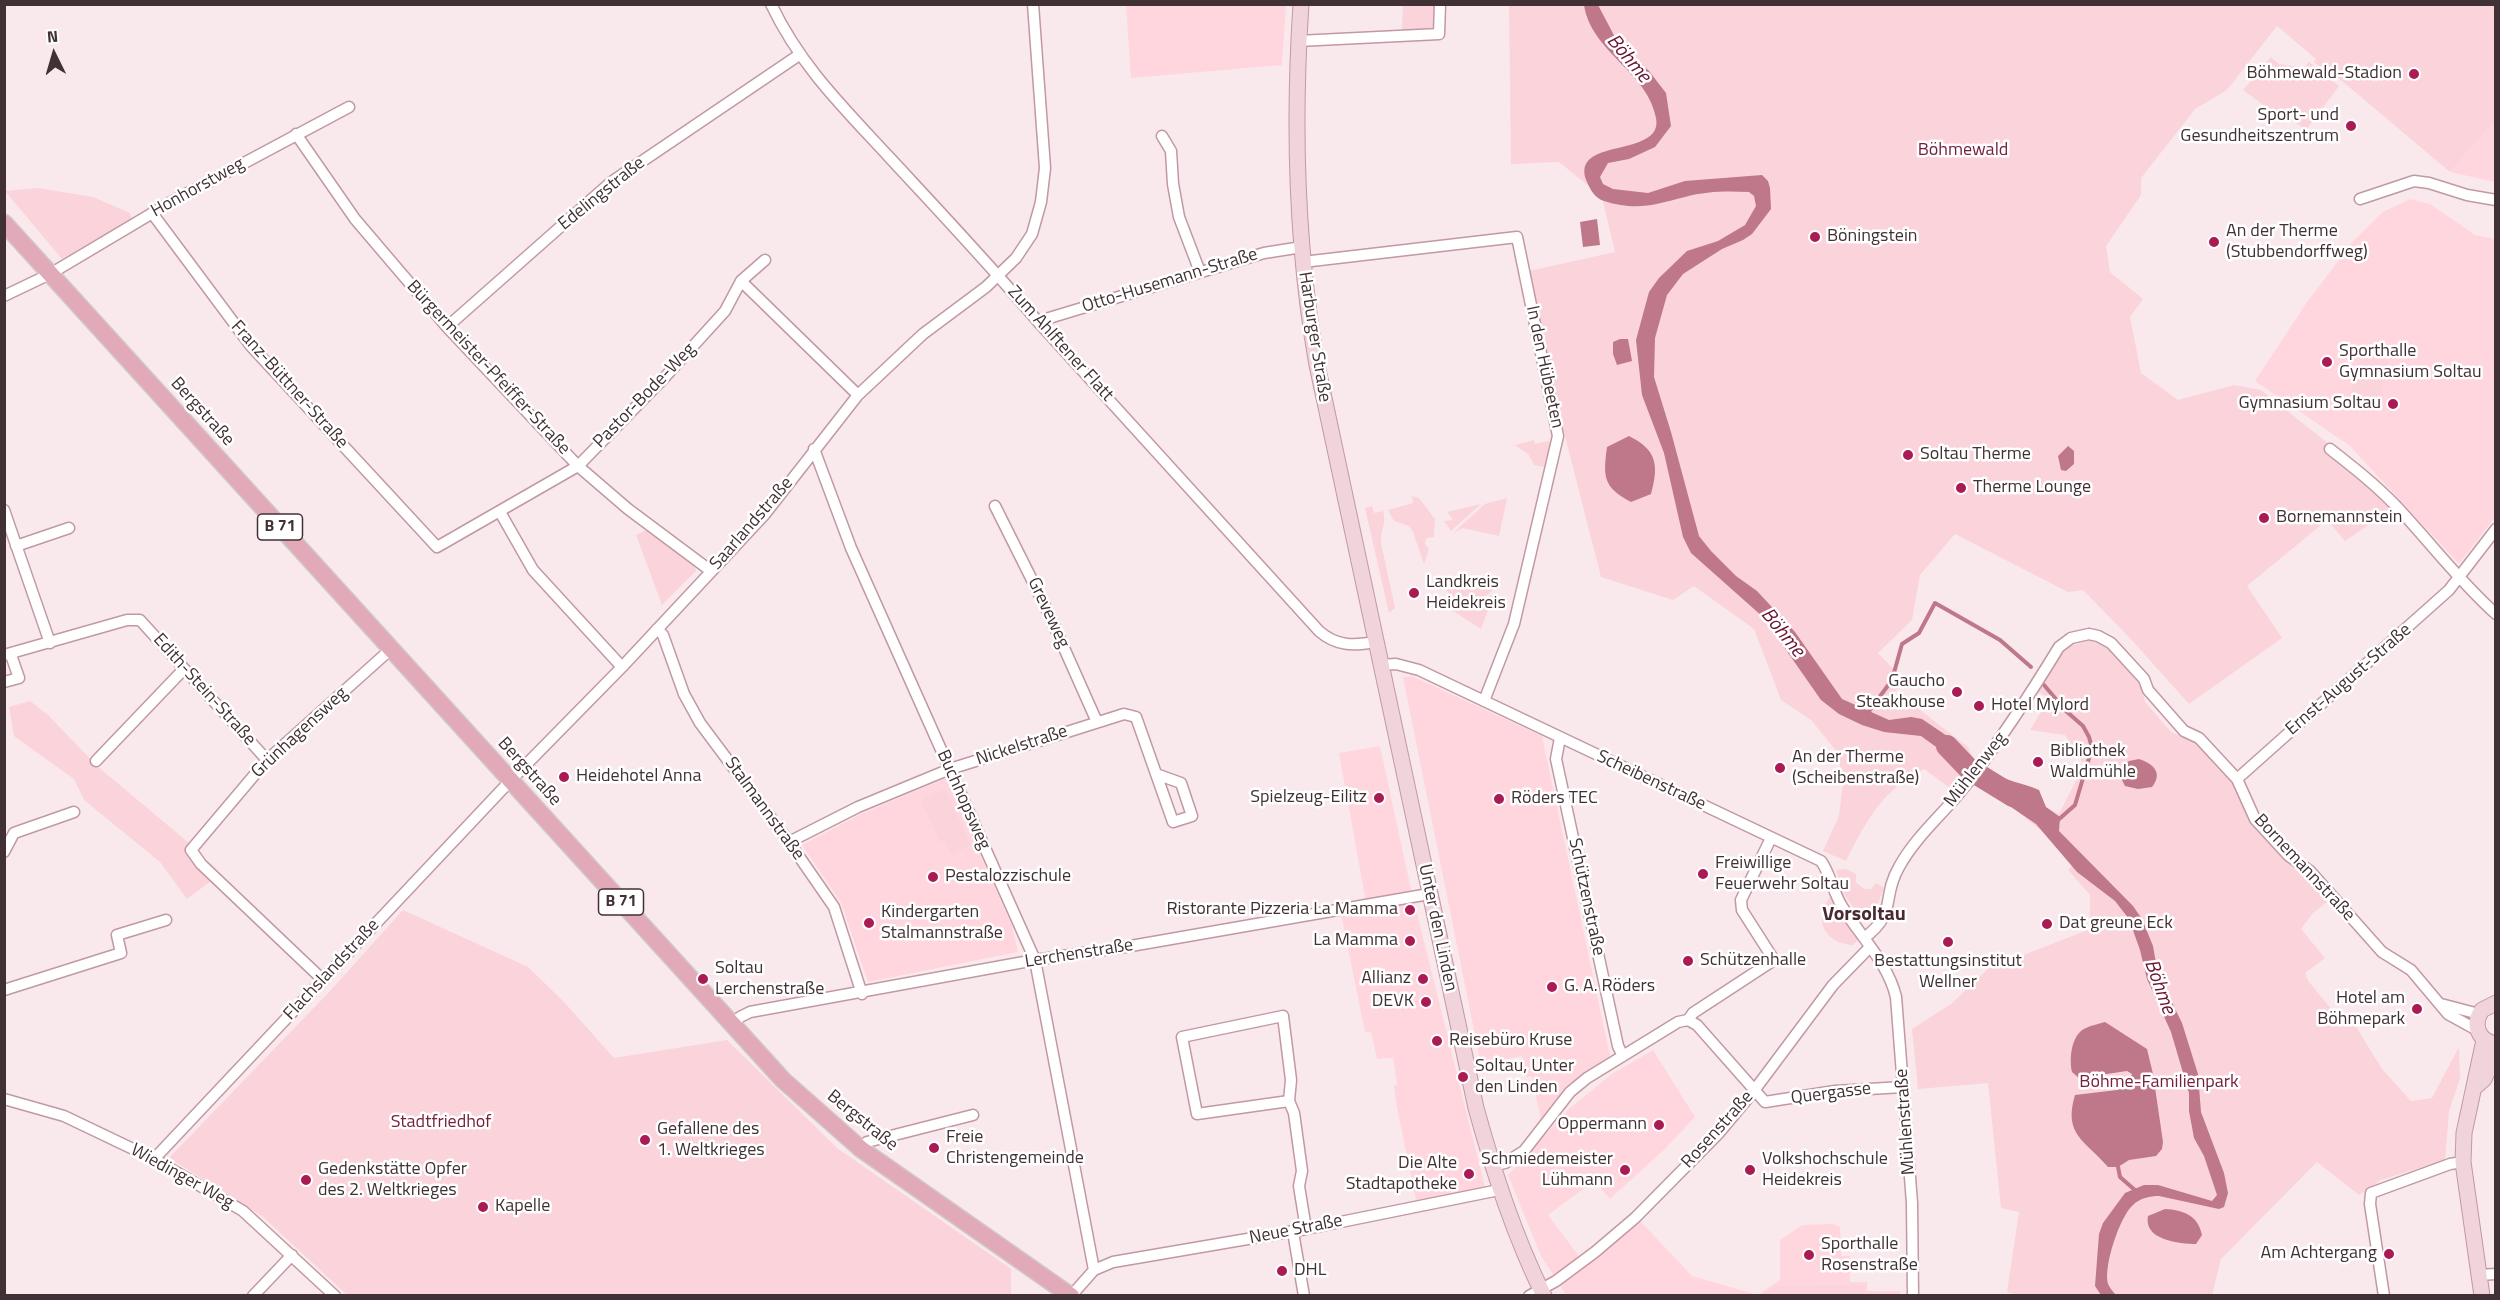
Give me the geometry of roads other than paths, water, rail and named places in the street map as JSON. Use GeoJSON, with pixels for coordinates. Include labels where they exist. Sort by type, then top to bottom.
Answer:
{"type":"FeatureCollection","features":[{"type":"Feature","properties":{"kind":"main road","name":"Harburger Straße"},"geometry":{"type":"LineString","coordinates":[[1301,4],[1298,41],[1298,154],[1303,254],[1317,365],[1380,665]]}},
{"type":"Feature","properties":{"kind":"main road","name":"Bergstraße"},"geometry":{"type":"LineString","coordinates":[[4,223],[783,1080],[861,1149],[1071,1296]]}},
{"type":"Feature","properties":{"kind":"main road","name":"Unter den Linden"},"geometry":{"type":"LineString","coordinates":[[1380,665],[1473,1097],[1491,1166],[1538,1293]]}},
{"type":"Feature","properties":{"kind":"main road"},"geometry":{"type":"LineString","coordinates":[[2482,1296],[2463,1162],[2464,1133],[2486,1038],[2479,1014],[2486,1006],[2496,1003]]}},
{"type":"Feature","properties":{"kind":"main road"},"geometry":{"type":"LineString","coordinates":[[2476,1086],[2484,1079],[2496,1053]]}},
{"type":"Feature","properties":{"kind":"street","name":"Zum Ahlftener Flatt"},"geometry":{"type":"LineString","coordinates":[[771,4],[785,34],[821,83],[999,275],[1040,324],[1319,631],[1337,643],[1349,645],[1375,642]]}},
{"type":"Feature","properties":{"kind":"street","name":"Saarlandstraße"},"geometry":{"type":"LineString","coordinates":[[510,780],[622,667],[765,514],[858,395],[922,334],[986,287],[1016,258],[1032,234],[1041,202],[1045,168],[1033,4]]}},
{"type":"Feature","properties":{"kind":"street"},"geometry":{"type":"LineString","coordinates":[[1298,41],[1439,34],[1440,4]]}},
{"type":"Feature","properties":{"kind":"street","name":"Edelingstraße"},"geometry":{"type":"LineString","coordinates":[[447,327],[610,183],[799,55]]}},
{"type":"Feature","properties":{"kind":"street","name":"Honhorstweg"},"geometry":{"type":"LineString","coordinates":[[4,296],[50,274],[152,213],[349,107]]}},
{"type":"Feature","properties":{"kind":"street","name":"Bürgermeister-Pfeiffer-Straße"},"geometry":{"type":"LineString","coordinates":[[296,134],[355,219],[447,327],[578,466],[628,509],[711,571]]}},
{"type":"Feature","properties":{"kind":"street"},"geometry":{"type":"LineString","coordinates":[[1162,136],[1171,151],[1173,184],[1179,217],[1200,272]]}},
{"type":"Feature","properties":{"kind":"street"},"geometry":{"type":"LineString","coordinates":[[2360,199],[2414,181],[2429,183],[2473,197],[2496,200]]}},
{"type":"Feature","properties":{"kind":"street","name":"Franz-Büttner-Straße"},"geometry":{"type":"LineString","coordinates":[[152,213],[251,346],[437,547]]}},
{"type":"Feature","properties":{"kind":"street","name":"In den Hübeeten"},"geometry":{"type":"LineString","coordinates":[[1303,254],[1516,237],[1558,436],[1514,624],[1484,701]]}},
{"type":"Feature","properties":{"kind":"street","name":"Otto-Husemann-Straße"},"geometry":{"type":"LineString","coordinates":[[1040,324],[1049,318],[1264,253],[1303,254]]}},
{"type":"Feature","properties":{"kind":"street"},"geometry":{"type":"LineString","coordinates":[[765,260],[741,281],[858,395]]}},
{"type":"Feature","properties":{"kind":"street","name":"Pastor-Bode-Weg"},"geometry":{"type":"LineString","coordinates":[[437,547],[578,466],[666,376],[725,311],[741,281]]}},
{"type":"Feature","properties":{"kind":"street","name":"Buchhopsweg"},"geometry":{"type":"LineString","coordinates":[[814,449],[851,548],[1035,960],[1094,1270]]}},
{"type":"Feature","properties":{"kind":"street"},"geometry":{"type":"LineString","coordinates":[[2330,449],[2370,481],[2394,504],[2459,578],[2496,614]]}},
{"type":"Feature","properties":{"kind":"street","name":"Greveweg"},"geometry":{"type":"LineString","coordinates":[[995,506],[1048,612],[1097,722]]}},
{"type":"Feature","properties":{"kind":"street"},"geometry":{"type":"LineString","coordinates":[[4,510],[50,643],[8,655],[18,678],[4,682]]}},
{"type":"Feature","properties":{"kind":"street"},"geometry":{"type":"LineString","coordinates":[[500,512],[533,570],[622,667]]}},
{"type":"Feature","properties":{"kind":"street"},"geometry":{"type":"LineString","coordinates":[[16,546],[69,528]]}},
{"type":"Feature","properties":{"kind":"street","name":"Ernst-August-Straße"},"geometry":{"type":"LineString","coordinates":[[2237,779],[2417,621],[2459,578],[2496,529]]}},
{"type":"Feature","properties":{"kind":"street","name":"Edith-Stein-Straße"},"geometry":{"type":"LineString","coordinates":[[50,643],[127,620],[140,620],[267,760]]}},
{"type":"Feature","properties":{"kind":"street","name":"Stalmannstraße"},"geometry":{"type":"LineString","coordinates":[[657,629],[663,636],[684,694],[700,723],[789,842],[834,908],[862,993]]}},
{"type":"Feature","properties":{"kind":"street","name":"Mühlenweg"},"geometry":{"type":"LineString","coordinates":[[1870,946],[1877,928],[1885,917],[1891,886],[1902,861],[1925,831],[1970,781],[2019,713],[2059,648],[2071,638],[2089,634],[2111,643]]}},
{"type":"Feature","properties":{"kind":"street","name":"Bornemannstraße"},"geometry":{"type":"LineString","coordinates":[[2111,643],[2144,679],[2148,690],[2184,731],[2199,738],[2237,779],[2255,819],[2275,842],[2289,856],[2310,871],[2382,952],[2411,970],[2448,1014],[2486,1038]]}},
{"type":"Feature","properties":{"kind":"street","name":"Grünhagensweg"},"geometry":{"type":"LineString","coordinates":[[323,980],[201,864],[191,850],[267,760],[391,649]]}},
{"type":"Feature","properties":{"kind":"street","name":"Scheibenstraße"},"geometry":{"type":"LineString","coordinates":[[1380,665],[1407,666],[1821,861],[1831,878],[1839,902],[1870,946]]}},
{"type":"Feature","properties":{"kind":"street"},"geometry":{"type":"LineString","coordinates":[[96,761],[184,669]]}},
{"type":"Feature","properties":{"kind":"street","name":"Nickelstraße"},"geometry":{"type":"LineString","coordinates":[[789,842],[858,807],[950,769],[1124,714],[1136,717],[1156,774],[1173,822],[1192,816],[1181,783],[1156,774]]}},
{"type":"Feature","properties":{"kind":"street","name":"Schützenstraße"},"geometry":{"type":"LineString","coordinates":[[1560,738],[1556,759],[1618,1046],[1623,1056]]}},
{"type":"Feature","properties":{"kind":"street","name":"Flachslandstraße"},"geometry":{"type":"LineString","coordinates":[[154,1160],[510,780]]}},
{"type":"Feature","properties":{"kind":"street"},"geometry":{"type":"LineString","coordinates":[[4,852],[14,833],[74,812]]}},
{"type":"Feature","properties":{"kind":"street"},"geometry":{"type":"LineString","coordinates":[[1688,1020],[1693,1012],[1774,960],[1742,910],[1741,900],[1771,838]]}},
{"type":"Feature","properties":{"kind":"street","name":"Lerchenstraße"},"geometry":{"type":"LineString","coordinates":[[732,1024],[750,1012],[1035,960],[1125,947],[1429,894]]}},
{"type":"Feature","properties":{"kind":"street"},"geometry":{"type":"LineString","coordinates":[[4,990],[121,953],[117,935],[166,920]]}},
{"type":"Feature","properties":{"kind":"street","name":"Mühlenstraße"},"geometry":{"type":"LineString","coordinates":[[1870,946],[1889,976],[1896,997],[1912,1203],[1913,1296]]}},
{"type":"Feature","properties":{"kind":"street","name":"Rosenstraße"},"geometry":{"type":"LineString","coordinates":[[1538,1293],[1595,1252],[1635,1218],[1718,1134],[1754,1092],[1833,985],[1870,946]]}},
{"type":"Feature","properties":{"kind":"street"},"geometry":{"type":"LineString","coordinates":[[2441,1004],[2479,1014]]}},
{"type":"Feature","properties":{"kind":"street"},"geometry":{"type":"LineString","coordinates":[[1289,1101],[1197,1114],[1182,1037],[1283,1016],[1291,1080],[1289,1101],[1294,1113],[1302,1171],[1299,1186],[1306,1229]]}},
{"type":"Feature","properties":{"kind":"street"},"geometry":{"type":"LineString","coordinates":[[1491,1166],[1505,1162],[1524,1151],[1570,1092],[1587,1078],[1678,1022],[1688,1020],[1696,1025],[1754,1092]]}},
{"type":"Feature","properties":{"kind":"street","name":"Quergasse"},"geometry":{"type":"LineString","coordinates":[[1754,1092],[1765,1102],[1835,1091],[1903,1088]]}},
{"type":"Feature","properties":{"kind":"street","name":"Wiedinger Weg"},"geometry":{"type":"LineString","coordinates":[[4,1099],[64,1116],[154,1160],[243,1210],[335,1296]]}},
{"type":"Feature","properties":{"kind":"street"},"geometry":{"type":"LineString","coordinates":[[861,1149],[867,1142],[973,1115]]}},
{"type":"Feature","properties":{"kind":"street"},"geometry":{"type":"LineString","coordinates":[[2384,1296],[2370,1204],[2371,1193],[2450,1164],[2463,1162]]}},
{"type":"Feature","properties":{"kind":"street","name":"Neue Straße"},"geometry":{"type":"LineString","coordinates":[[1094,1270],[1113,1262],[1293,1232],[1499,1190]]}},
{"type":"Feature","properties":{"kind":"street"},"geometry":{"type":"LineString","coordinates":[[1293,1232],[1304,1296]]}},
{"type":"Feature","properties":{"kind":"street"},"geometry":{"type":"LineString","coordinates":[[253,1296],[292,1255]]}},
{"type":"Feature","properties":{"kind":"street"},"geometry":{"type":"LineString","coordinates":[[1071,1296],[1094,1270]]}},
{"type":"Feature","properties":{"kind":"street"},"geometry":{"type":"LineString","coordinates":[[2478,1275],[2496,1274]]}},
{"type":"Feature","properties":{"kind":"water"},"geometry":{"type":"Polygon","coordinates":[[[1584,5],[1598,5],[1617,41],[1649,71],[1666,93],[1671,126],[1655,147],[1629,159],[1608,163],[1600,177],[1603,184],[1613,189],[1648,193],[1685,181],[1762,175],[1768,181],[1770,188],[1771,209],[1752,234],[1722,249],[1683,274],[1667,295],[1655,338],[1654,377],[1699,536],[1736,576],[1757,591],[1795,632],[1842,699],[1889,720],[1911,717],[1922,719],[1950,738],[1971,760],[1964,772],[1950,757],[1921,736],[1884,732],[1862,725],[1839,714],[1821,700],[1763,617],[1691,553],[1683,537],[1664,453],[1642,395],[1636,340],[1649,292],[1659,278],[1687,251],[1718,241],[1745,225],[1756,206],[1754,196],[1749,192],[1709,193],[1636,206],[1604,201],[1594,194],[1587,182],[1585,168],[1591,158],[1646,139],[1655,131],[1656,118],[1651,102],[1632,74],[1597,36],[1584,5]]]}},
{"type":"Feature","properties":{"kind":"water"},"geometry":{"type":"Polygon","coordinates":[[[1597,219],[1600,245],[1583,247],[1580,222],[1597,219]]]}},
{"type":"Feature","properties":{"kind":"water"},"geometry":{"type":"Polygon","coordinates":[[[1628,339],[1632,361],[1617,365],[1613,354],[1613,342],[1628,339]]]}},
{"type":"Feature","properties":{"kind":"water"},"geometry":{"type":"Polygon","coordinates":[[[1629,436],[1645,447],[1654,459],[1655,467],[1651,494],[1631,502],[1610,486],[1605,474],[1607,447],[1629,436]]]}},
{"type":"Feature","properties":{"kind":"water"},"geometry":{"type":"Polygon","coordinates":[[[2068,446],[2074,451],[2074,464],[2066,471],[2061,470],[2058,456],[2068,446]]]}},
{"type":"Feature","properties":{"kind":"water"},"geometry":{"type":"Polygon","coordinates":[[[2139,759],[2153,766],[2157,773],[2152,787],[2138,789],[2125,786],[2120,776],[2121,767],[2129,761],[2139,759]]]}},
{"type":"Feature","properties":{"kind":"water"},"geometry":{"type":"Polygon","coordinates":[[[1992,773],[2039,790],[2046,807],[2060,817],[2059,831],[2133,906],[2142,919],[2153,946],[2158,974],[2182,1023],[2198,1074],[2201,1112],[2224,1173],[2228,1193],[2224,1207],[2219,1209],[2159,1196],[2145,1198],[2133,1205],[2118,1230],[2110,1254],[2108,1284],[2116,1295],[2101,1295],[2095,1286],[2099,1234],[2103,1223],[2125,1193],[2144,1185],[2158,1185],[2212,1201],[2217,1195],[2204,1156],[2194,1138],[2189,1111],[2189,1093],[2171,1032],[2147,979],[2129,919],[2115,901],[2077,872],[2036,824],[1983,788],[1992,773]]]}},
{"type":"Feature","properties":{"kind":"water"},"geometry":{"type":"Polygon","coordinates":[[[2105,1022],[2147,1049],[2163,1142],[2162,1149],[2156,1156],[2129,1160],[2118,1167],[2108,1167],[2084,1143],[2074,1128],[2072,1119],[2075,1095],[2117,1090],[2127,1086],[2132,1074],[2127,1071],[2079,1078],[2072,1072],[2071,1054],[2077,1036],[2086,1028],[2105,1022]]]}},
{"type":"Feature","properties":{"kind":"water"},"geometry":{"type":"Polygon","coordinates":[[[2165,1209],[2184,1212],[2193,1218],[2202,1235],[2196,1244],[2164,1239],[2151,1230],[2148,1216],[2165,1209]]]}},
{"type":"Feature","properties":{"kind":"waterway"},"geometry":{"type":"LineString","coordinates":[[1867,714],[1892,680],[1902,644],[1919,633],[1935,603],[2000,640],[2031,667]]}},
{"type":"Feature","properties":{"kind":"waterway"},"geometry":{"type":"LineString","coordinates":[[2044,685],[2066,711],[2083,726],[2092,748],[2075,805],[2057,821]]}},
{"type":"Feature","properties":{"kind":"waterway","name":"Böhme"},"geometry":{"type":"LineString","coordinates":[[1947,746],[1969,769],[2013,796]]}},
{"type":"Feature","properties":{"kind":"waterway"},"geometry":{"type":"LineString","coordinates":[[2118,1167],[2120,1177],[2136,1191]]}},
{"type":"Feature","properties":{"kind":"place","name":"Böhmewald-Stadion"},"geometry":{"type":"Point","coordinates":[2414,74]}},
{"type":"Feature","properties":{"kind":"place","name":"Sport- und Gesundheitszentrum"},"geometry":{"type":"Point","coordinates":[2351,126]}},
{"type":"Feature","properties":{"kind":"place","name":"Böningstein"},"geometry":{"type":"Point","coordinates":[1815,237]}},
{"type":"Feature","properties":{"kind":"place","name":"An der Therme (Stubbendorffweg)"},"geometry":{"type":"Point","coordinates":[2214,242]}},
{"type":"Feature","properties":{"kind":"place","name":"Sporthalle Gymnasium Soltau"},"geometry":{"type":"Point","coordinates":[2327,362]}},
{"type":"Feature","properties":{"kind":"place","name":"Gymnasium Soltau"},"geometry":{"type":"Point","coordinates":[2393,404]}},
{"type":"Feature","properties":{"kind":"place","name":"Soltau Therme"},"geometry":{"type":"Point","coordinates":[1908,455]}},
{"type":"Feature","properties":{"kind":"place","name":"Therme Lounge"},"geometry":{"type":"Point","coordinates":[1961,488]}},
{"type":"Feature","properties":{"kind":"place","name":"Bornemannstein"},"geometry":{"type":"Point","coordinates":[2264,518]}},
{"type":"Feature","properties":{"kind":"place","name":"Landkreis Heidekreis"},"geometry":{"type":"Point","coordinates":[1414,593]}},
{"type":"Feature","properties":{"kind":"place","name":"Gaucho Steakhouse"},"geometry":{"type":"Point","coordinates":[1957,692]}},
{"type":"Feature","properties":{"kind":"place","name":"Hotel Mylord"},"geometry":{"type":"Point","coordinates":[1979,706]}},
{"type":"Feature","properties":{"kind":"place","name":"Bibliothek Waldmühle"},"geometry":{"type":"Point","coordinates":[2038,762]}},
{"type":"Feature","properties":{"kind":"place","name":"An der Therme (Scheibenstraße)"},"geometry":{"type":"Point","coordinates":[1780,768]}},
{"type":"Feature","properties":{"kind":"place","name":"Heidehotel Anna"},"geometry":{"type":"Point","coordinates":[564,777]}},
{"type":"Feature","properties":{"kind":"place","name":"Spielzeug-Eilitz"},"geometry":{"type":"Point","coordinates":[1379,798]}},
{"type":"Feature","properties":{"kind":"place","name":"Röders TEC"},"geometry":{"type":"Point","coordinates":[1499,799]}},
{"type":"Feature","properties":{"kind":"place","name":"Freiwillige Feuerwehr Soltau"},"geometry":{"type":"Point","coordinates":[1703,874]}},
{"type":"Feature","properties":{"kind":"place","name":"Pestalozzischule"},"geometry":{"type":"Point","coordinates":[933,877]}},
{"type":"Feature","properties":{"kind":"place","name":"Ristorante Pizzeria La Mamma"},"geometry":{"type":"Point","coordinates":[1410,910]}},
{"type":"Feature","properties":{"kind":"place","name":"Kindergarten Stalmannstraße"},"geometry":{"type":"Point","coordinates":[869,923]}},
{"type":"Feature","properties":{"kind":"place","name":"Dat greune Eck"},"geometry":{"type":"Point","coordinates":[2047,924]}},
{"type":"Feature","properties":{"kind":"place","name":"La Mamma"},"geometry":{"type":"Point","coordinates":[1410,941]}},
{"type":"Feature","properties":{"kind":"place","name":"Bestattungsinstitut Wellner"},"geometry":{"type":"Point","coordinates":[1948,942]}},
{"type":"Feature","properties":{"kind":"place","name":"Schützenhalle"},"geometry":{"type":"Point","coordinates":[1688,961]}},
{"type":"Feature","properties":{"kind":"place","name":"Soltau Lerchenstraße"},"geometry":{"type":"Point","coordinates":[703,979]}},
{"type":"Feature","properties":{"kind":"place","name":"Allianz"},"geometry":{"type":"Point","coordinates":[1423,979]}},
{"type":"Feature","properties":{"kind":"place","name":"G. A. Röders"},"geometry":{"type":"Point","coordinates":[1552,987]}},
{"type":"Feature","properties":{"kind":"place","name":"DEVK"},"geometry":{"type":"Point","coordinates":[1426,1002]}},
{"type":"Feature","properties":{"kind":"place","name":"Hotel am Böhmepark"},"geometry":{"type":"Point","coordinates":[2417,1009]}},
{"type":"Feature","properties":{"kind":"place","name":"Reisebüro Kruse"},"geometry":{"type":"Point","coordinates":[1437,1041]}},
{"type":"Feature","properties":{"kind":"place","name":"Soltau, Unter den Linden"},"geometry":{"type":"Point","coordinates":[1463,1077]}},
{"type":"Feature","properties":{"kind":"place","name":"Oppermann"},"geometry":{"type":"Point","coordinates":[1659,1125]}},
{"type":"Feature","properties":{"kind":"place","name":"Gefallene des 1. Weltkrieges"},"geometry":{"type":"Point","coordinates":[645,1140]}},
{"type":"Feature","properties":{"kind":"place","name":"Freie Christengemeinde"},"geometry":{"type":"Point","coordinates":[934,1148]}},
{"type":"Feature","properties":{"kind":"place","name":"Schmiedemeister Lühmann"},"geometry":{"type":"Point","coordinates":[1625,1170]}},
{"type":"Feature","properties":{"kind":"place","name":"Volkshochschule Heidekreis"},"geometry":{"type":"Point","coordinates":[1750,1170]}},
{"type":"Feature","properties":{"kind":"place","name":"Die Alte Stadtapotheke"},"geometry":{"type":"Point","coordinates":[1469,1174]}},
{"type":"Feature","properties":{"kind":"place","name":"Gedenkstätte Opfer des 2. Weltkrieges"},"geometry":{"type":"Point","coordinates":[306,1180]}},
{"type":"Feature","properties":{"kind":"place","name":"Kapelle"},"geometry":{"type":"Point","coordinates":[483,1207]}},
{"type":"Feature","properties":{"kind":"place","name":"Am Achtergang"},"geometry":{"type":"Point","coordinates":[2389,1254]}},
{"type":"Feature","properties":{"kind":"place","name":"Sporthalle Rosenstraße"},"geometry":{"type":"Point","coordinates":[1809,1255]}},
{"type":"Feature","properties":{"kind":"place","name":"DHL"},"geometry":{"type":"Point","coordinates":[1282,1271]}},
{"type":"Feature","properties":{"kind":"district","name":"Vorsoltau"},"geometry":{"type":"Point","coordinates":[1864,915]}},
{"type":"Feature","properties":{"kind":"park label","name":"Böhmewald"},"geometry":{"type":"Point","coordinates":[1963,151]}},
{"type":"Feature","properties":{"kind":"park label","name":"Böhme-Familienpark"},"geometry":{"type":"Point","coordinates":[2159,1083]}},
{"type":"Feature","properties":{"kind":"park label","name":"Stadtfriedhof"},"geometry":{"type":"Point","coordinates":[441,1123]}}]}
